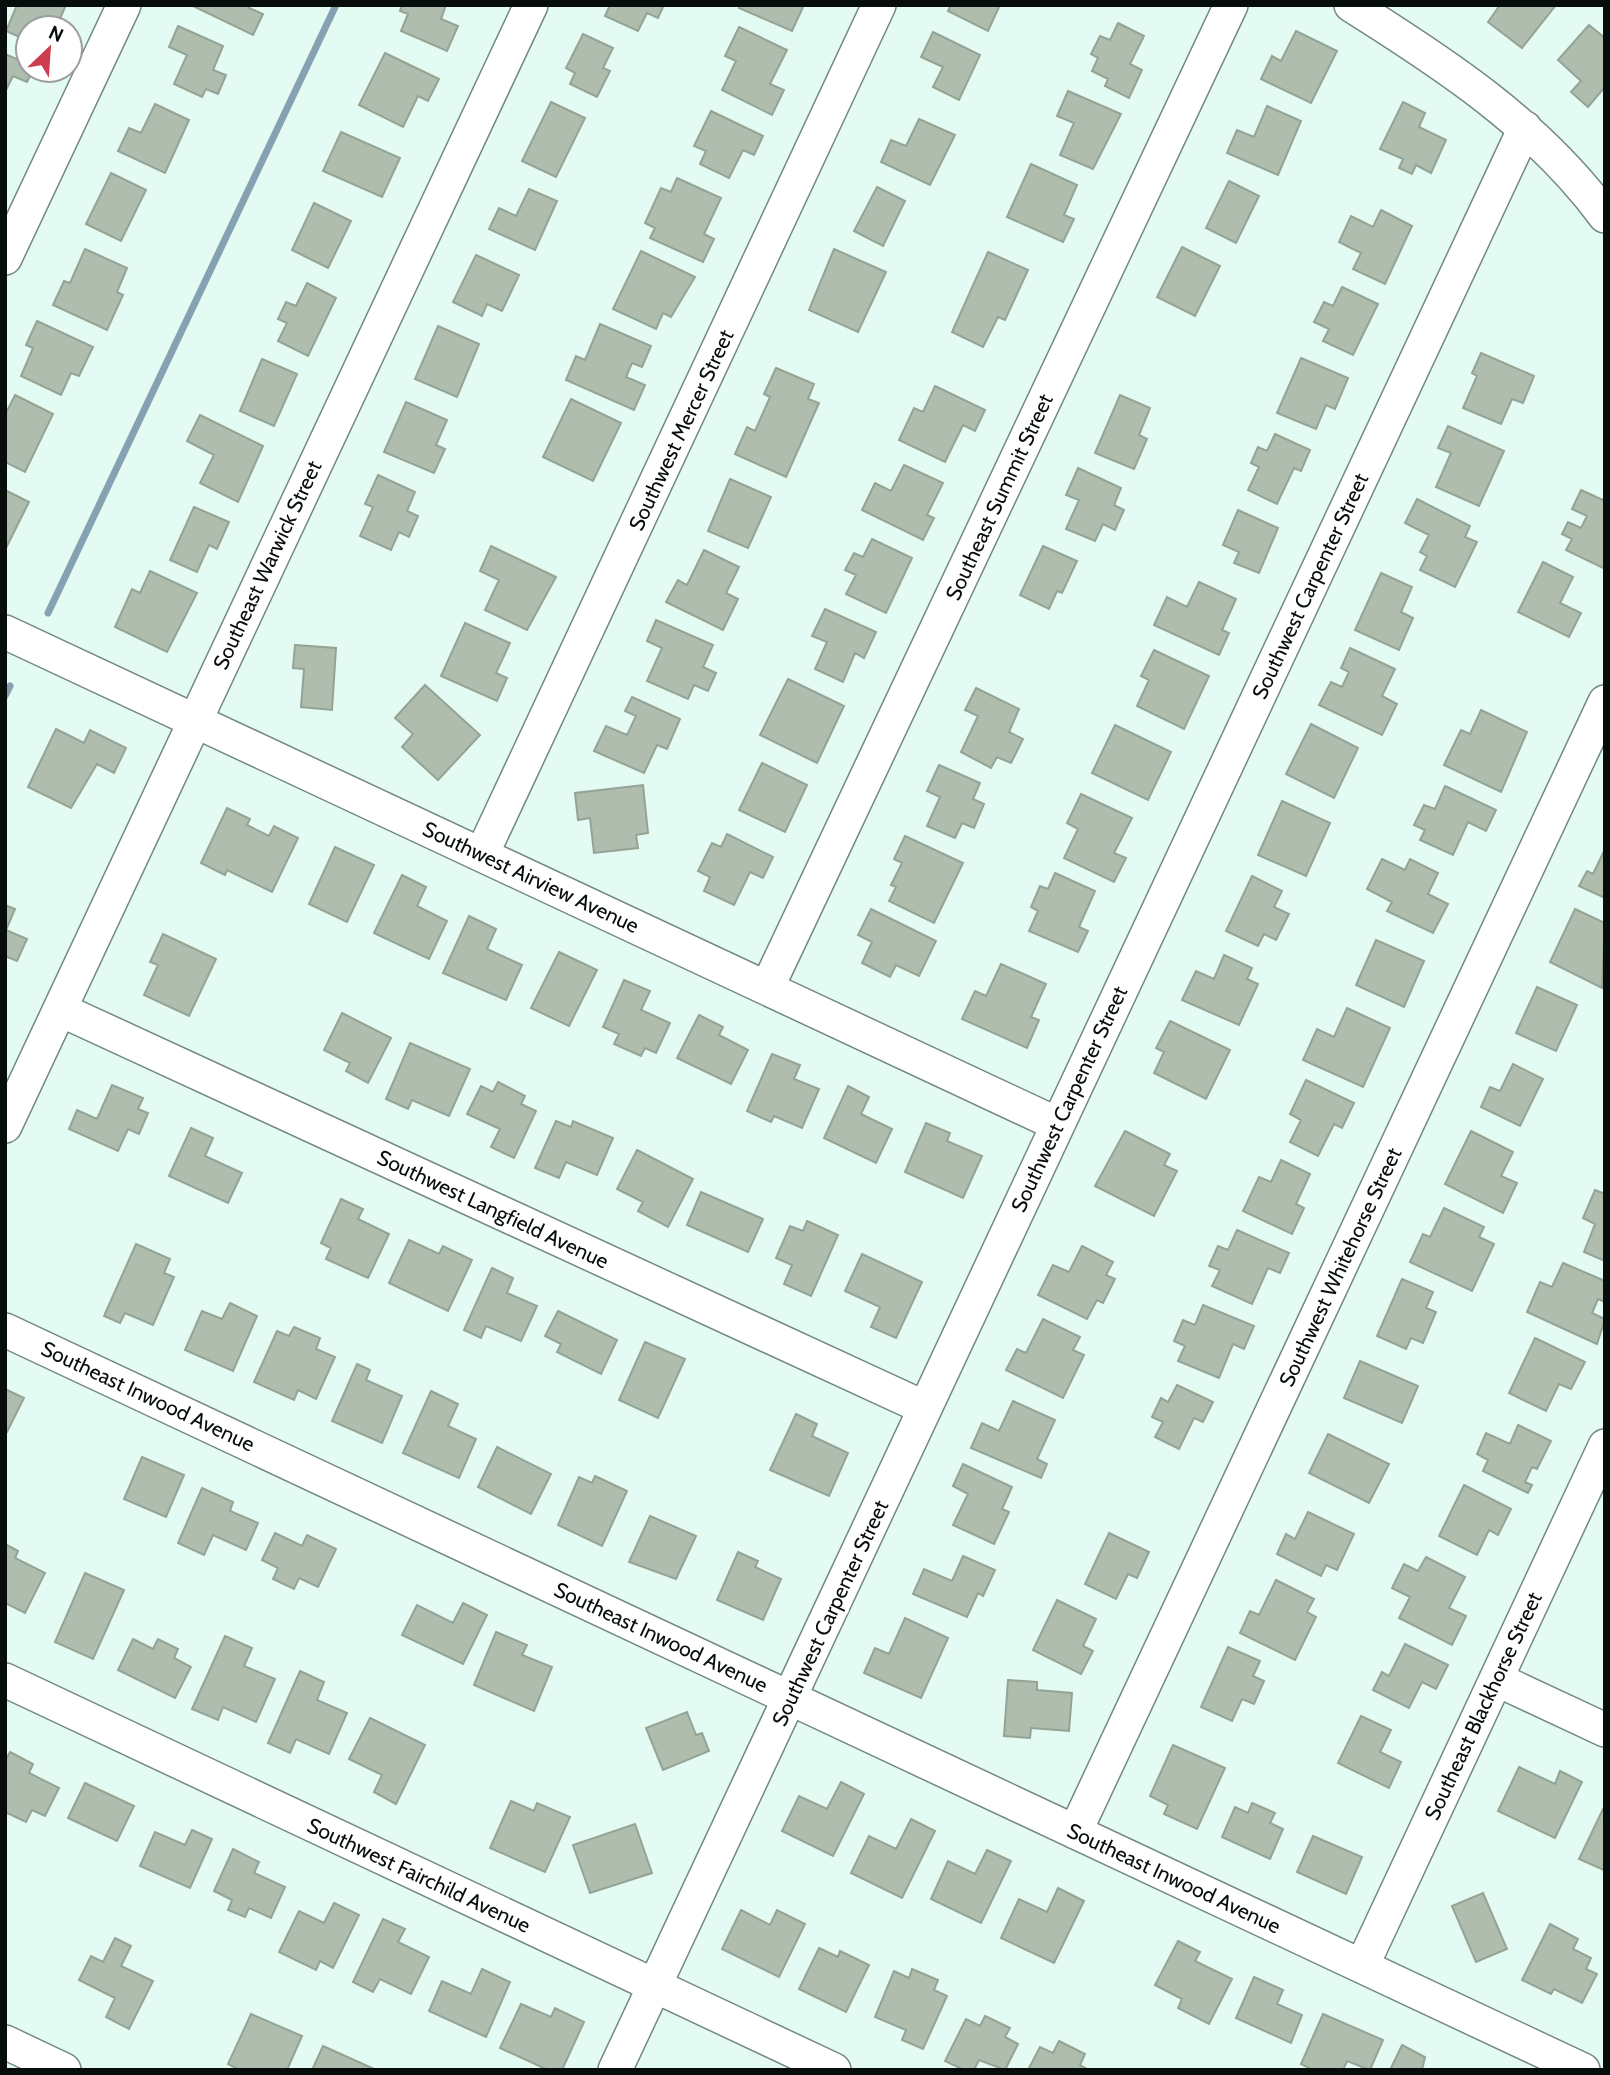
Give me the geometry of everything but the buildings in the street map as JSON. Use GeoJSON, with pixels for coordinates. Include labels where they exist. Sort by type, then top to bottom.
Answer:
{"type":"FeatureCollection","features":[{"type":"Feature","properties":{"kind":"street"},"geometry":{"type":"LineString","coordinates":[[5,258],[124,5]]}},
{"type":"Feature","properties":{"kind":"street","name":"Southeast Warwick Street"},"geometry":{"type":"LineString","coordinates":[[5,1126],[531,5]]}},
{"type":"Feature","properties":{"kind":"street","name":"Southwest Mercer Street"},"geometry":{"type":"LineString","coordinates":[[482,854],[879,5]]}},
{"type":"Feature","properties":{"kind":"street","name":"Southeast Summit Street"},"geometry":{"type":"LineString","coordinates":[[767,988],[1231,5]]}},
{"type":"Feature","properties":{"kind":"street"},"geometry":{"type":"LineString","coordinates":[[1351,5],[1446,65],[1525,128],[1586,190],[1605,216]]}},
{"type":"Feature","properties":{"kind":"street","name":"Southwest Carpenter Street"},"geometry":{"type":"LineString","coordinates":[[615,2070],[1525,128]]}},
{"type":"Feature","properties":{"kind":"street","name":"Southwest Airview Avenue"},"geometry":{"type":"LineString","coordinates":[[5,632],[1057,1124]]}},
{"type":"Feature","properties":{"kind":"street","name":"Southwest Whitehorse Street"},"geometry":{"type":"LineString","coordinates":[[1075,1832],[1605,702]]}},
{"type":"Feature","properties":{"kind":"street","name":"Southwest Langfield Avenue"},"geometry":{"type":"LineString","coordinates":[[61,1010],[925,1408]]}},
{"type":"Feature","properties":{"kind":"street","name":"Southeast Inwood Avenue"},"geometry":{"type":"LineString","coordinates":[[5,1329],[1583,2070]]}},
{"type":"Feature","properties":{"kind":"street","name":"Southeast Blackhorse Street"},"geometry":{"type":"LineString","coordinates":[[1362,1966],[1605,1446]]}},
{"type":"Feature","properties":{"kind":"street"},"geometry":{"type":"LineString","coordinates":[[1496,1679],[1605,1730]]}},
{"type":"Feature","properties":{"kind":"street","name":"Southwest Fairchild Avenue"},"geometry":{"type":"LineString","coordinates":[[5,1680],[834,2070]]}},
{"type":"Feature","properties":{"kind":"street"},"geometry":{"type":"LineString","coordinates":[[5,2042],[64,2070]]}},
{"type":"Feature","properties":{"kind":"waterway"},"geometry":{"type":"LineString","coordinates":[[48,613],[336,5]]}},
{"type":"Feature","properties":{"kind":"waterway"},"geometry":{"type":"LineString","coordinates":[[5,696],[10,686]]}}]}
